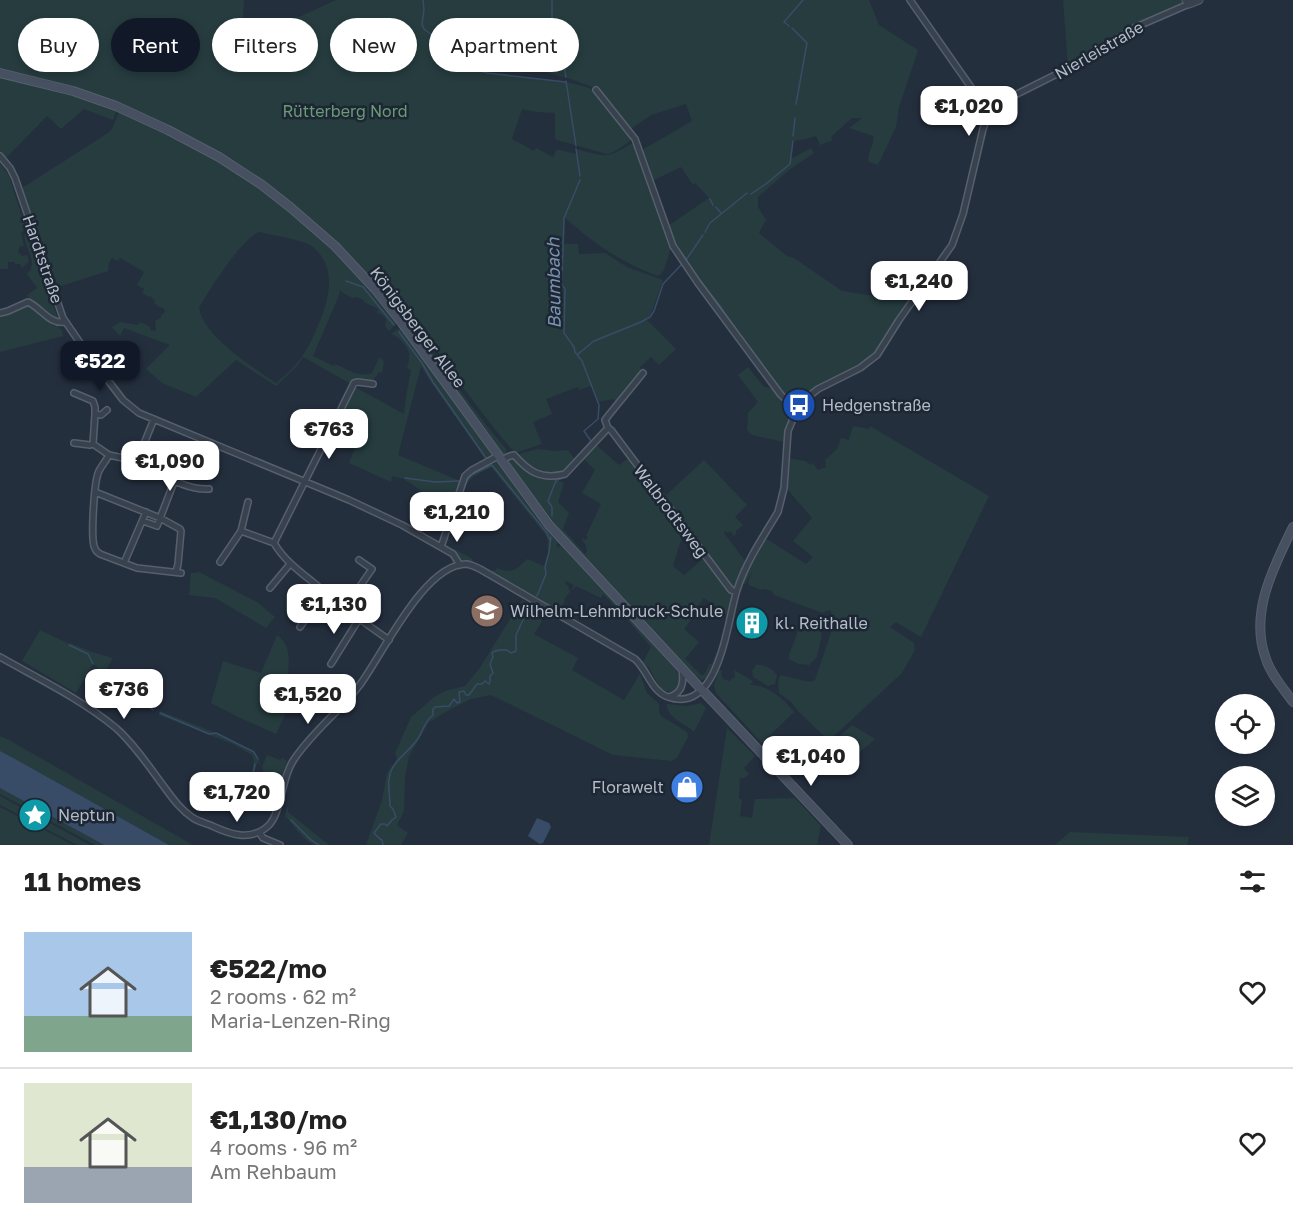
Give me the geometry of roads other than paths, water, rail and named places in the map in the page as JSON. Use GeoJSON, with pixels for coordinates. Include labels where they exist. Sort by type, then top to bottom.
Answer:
{"type":"FeatureCollection","features":[{"type":"Feature","properties":{"kind":"main road","name":"Königsberger Allee"},"geometry":{"type":"LineString","coordinates":[[0,73],[53,86],[116,106],[168,130],[219,157],[271,192],[335,246],[375,289],[402,323],[549,525],[682,670],[848,845]]}},
{"type":"Feature","properties":{"kind":"main road"},"geometry":{"type":"LineString","coordinates":[[1293,527],[1271,576],[1260,624],[1260,639],[1266,660],[1293,702]]}},
{"type":"Feature","properties":{"kind":"street"},"geometry":{"type":"LineString","coordinates":[[260,845],[261,835],[275,815],[285,777],[293,761],[358,688],[414,599],[445,572],[460,566],[466,564],[480,569],[635,659],[646,671],[653,686],[668,697],[689,698],[706,685],[724,644],[736,592],[748,563],[778,512],[784,489],[788,431],[798,410],[818,389],[861,368],[877,355],[948,251],[963,214],[982,129],[989,113],[910,0]]}},
{"type":"Feature","properties":{"kind":"street","name":"Nierleistraße"},"geometry":{"type":"LineString","coordinates":[[989,113],[1007,99],[1076,65],[1136,27],[1188,2],[1199,0]]}},
{"type":"Feature","properties":{"kind":"street"},"geometry":{"type":"LineString","coordinates":[[596,90],[635,139],[673,246],[781,395],[798,410]]}},
{"type":"Feature","properties":{"kind":"street","name":"Hardtstraße"},"geometry":{"type":"LineString","coordinates":[[0,156],[15,178],[65,322],[123,400],[140,413],[349,500],[402,525],[453,554],[460,566]]}},
{"type":"Feature","properties":{"kind":"street"},"geometry":{"type":"LineString","coordinates":[[0,313],[28,302],[34,304],[56,322],[65,322]]}},
{"type":"Feature","properties":{"kind":"street"},"geometry":{"type":"LineString","coordinates":[[441,547],[465,476],[472,470],[510,456],[514,456],[533,473],[561,476],[608,428],[605,420],[643,373]]}},
{"type":"Feature","properties":{"kind":"street"},"geometry":{"type":"LineString","coordinates":[[274,543],[354,383],[373,384]]}},
{"type":"Feature","properties":{"kind":"street"},"geometry":{"type":"LineString","coordinates":[[74,393],[93,401],[95,407],[93,444]]}},
{"type":"Feature","properties":{"kind":"street"},"geometry":{"type":"LineString","coordinates":[[788,400],[809,396]]}},
{"type":"Feature","properties":{"kind":"street"},"geometry":{"type":"LineString","coordinates":[[95,414],[101,416],[107,410]]}},
{"type":"Feature","properties":{"kind":"street"},"geometry":{"type":"LineString","coordinates":[[137,461],[154,419]]}},
{"type":"Feature","properties":{"kind":"street","name":"Walbrodtsweg"},"geometry":{"type":"LineString","coordinates":[[608,428],[730,590],[736,592]]}},
{"type":"Feature","properties":{"kind":"street"},"geometry":{"type":"LineString","coordinates":[[74,443],[93,444],[109,454],[144,462],[174,482],[201,490],[209,489]]}},
{"type":"Feature","properties":{"kind":"street"},"geometry":{"type":"LineString","coordinates":[[95,492],[178,527],[181,531],[178,572],[137,568],[99,554],[94,548],[92,530],[95,492],[98,474],[109,454]]}},
{"type":"Feature","properties":{"kind":"street"},"geometry":{"type":"LineString","coordinates":[[143,521],[157,526],[174,482]]}},
{"type":"Feature","properties":{"kind":"street"},"geometry":{"type":"LineString","coordinates":[[220,562],[241,531],[248,502]]}},
{"type":"Feature","properties":{"kind":"street"},"geometry":{"type":"LineString","coordinates":[[124,563],[146,512]]}},
{"type":"Feature","properties":{"kind":"street"},"geometry":{"type":"LineString","coordinates":[[241,531],[274,543],[280,555],[290,564],[389,640]]}},
{"type":"Feature","properties":{"kind":"street"},"geometry":{"type":"LineString","coordinates":[[345,608],[372,569],[359,560]]}},
{"type":"Feature","properties":{"kind":"street"},"geometry":{"type":"LineString","coordinates":[[270,588],[290,564]]}},
{"type":"Feature","properties":{"kind":"street"},"geometry":{"type":"LineString","coordinates":[[300,627],[324,592]]}},
{"type":"Feature","properties":{"kind":"street"},"geometry":{"type":"LineString","coordinates":[[330,664],[359,619]]}},
{"type":"Feature","properties":{"kind":"street"},"geometry":{"type":"LineString","coordinates":[[0,657],[87,706],[119,731],[176,804],[193,818],[237,835],[261,835],[280,845]]}},
{"type":"Feature","properties":{"kind":"street"},"geometry":{"type":"LineString","coordinates":[[668,697],[679,692],[684,680],[682,670]]}},
{"type":"Feature","properties":{"kind":"water"},"geometry":{"type":"Polygon","coordinates":[[[0,751],[169,845],[104,845],[0,788],[0,751]]]}},
{"type":"Feature","properties":{"kind":"water"},"geometry":{"type":"Polygon","coordinates":[[[537,818],[549,823],[551,827],[543,843],[540,844],[528,836],[537,818]]]}},
{"type":"Feature","properties":{"kind":"waterway"},"geometry":{"type":"LineString","coordinates":[[423,0],[422,24],[424,29],[433,36],[452,40],[457,48],[458,61],[463,65],[487,73],[566,82]]}},
{"type":"Feature","properties":{"kind":"waterway","name":"Baumbach"},"geometry":{"type":"LineString","coordinates":[[552,0],[552,21],[560,43],[566,77]]}},
{"type":"Feature","properties":{"kind":"waterway"},"geometry":{"type":"LineString","coordinates":[[789,26],[784,22],[803,0]]}},
{"type":"Feature","properties":{"kind":"waterway"},"geometry":{"type":"LineString","coordinates":[[792,28],[807,43],[796,104]]}},
{"type":"Feature","properties":{"kind":"waterway","name":"Baumbach"},"geometry":{"type":"LineString","coordinates":[[566,81],[576,146]]}},
{"type":"Feature","properties":{"kind":"waterway"},"geometry":{"type":"LineString","coordinates":[[793,136],[795,118]]}},
{"type":"Feature","properties":{"kind":"waterway"},"geometry":{"type":"LineString","coordinates":[[751,194],[790,164],[793,141]]}},
{"type":"Feature","properties":{"kind":"waterway","name":"Baumbach"},"geometry":{"type":"LineString","coordinates":[[576,149],[580,176]]}},
{"type":"Feature","properties":{"kind":"waterway","name":"Baumbach"},"geometry":{"type":"LineString","coordinates":[[569,466],[591,441],[584,431],[598,419],[599,405],[582,361],[564,333],[565,289],[562,285],[564,218],[580,180]]}},
{"type":"Feature","properties":{"kind":"waterway"},"geometry":{"type":"LineString","coordinates":[[705,232],[710,223],[747,193]]}},
{"type":"Feature","properties":{"kind":"waterway"},"geometry":{"type":"LineString","coordinates":[[710,199],[713,205]]}},
{"type":"Feature","properties":{"kind":"waterway"},"geometry":{"type":"LineString","coordinates":[[716,207],[721,213]]}},
{"type":"Feature","properties":{"kind":"waterway"},"geometry":{"type":"LineString","coordinates":[[686,260],[703,235]]}},
{"type":"Feature","properties":{"kind":"waterway"},"geometry":{"type":"LineString","coordinates":[[673,239],[679,251]]}},
{"type":"Feature","properties":{"kind":"waterway"},"geometry":{"type":"LineString","coordinates":[[578,354],[594,341],[650,317],[663,284],[682,264]]}},
{"type":"Feature","properties":{"kind":"waterway"},"geometry":{"type":"LineString","coordinates":[[692,270],[742,338]]}},
{"type":"Feature","properties":{"kind":"waterway"},"geometry":{"type":"LineString","coordinates":[[346,281],[363,287],[394,325]]}},
{"type":"Feature","properties":{"kind":"waterway"},"geometry":{"type":"LineString","coordinates":[[399,332],[486,458]]}},
{"type":"Feature","properties":{"kind":"waterway"},"geometry":{"type":"LineString","coordinates":[[517,462],[532,475],[539,477]]}},
{"type":"Feature","properties":{"kind":"waterway"},"geometry":{"type":"LineString","coordinates":[[466,482],[471,475],[492,465],[547,533],[550,540]]}},
{"type":"Feature","properties":{"kind":"waterway"},"geometry":{"type":"LineString","coordinates":[[405,478],[435,482],[459,481]]}},
{"type":"Feature","properties":{"kind":"waterway","name":"Baumbach"},"geometry":{"type":"LineString","coordinates":[[550,478],[557,480]]}},
{"type":"Feature","properties":{"kind":"waterway","name":"Baumbach"},"geometry":{"type":"LineString","coordinates":[[552,516],[552,507],[548,501],[555,483],[563,478]]}},
{"type":"Feature","properties":{"kind":"waterway","name":"Baumbach"},"geometry":{"type":"LineString","coordinates":[[537,596],[546,574],[545,567],[551,537]]}},
{"type":"Feature","properties":{"kind":"waterway","name":"Baumbach"},"geometry":{"type":"LineString","coordinates":[[383,845],[382,840],[374,833],[381,824],[387,826],[396,817],[390,806],[389,787],[390,773],[394,765],[419,737],[433,715],[435,707],[449,706],[454,699],[457,703],[460,702],[459,692],[464,691],[466,695],[469,695],[477,684],[485,681],[489,684],[493,673],[490,664],[492,653],[499,650],[507,650],[511,653],[516,651],[516,635],[530,605]]}},
{"type":"Feature","properties":{"kind":"waterway"},"geometry":{"type":"LineString","coordinates":[[69,645],[88,654],[93,664]]}},
{"type":"Feature","properties":{"kind":"waterway"},"geometry":{"type":"LineString","coordinates":[[105,675],[153,710]]}},
{"type":"Feature","properties":{"kind":"waterway"},"geometry":{"type":"LineString","coordinates":[[160,713],[209,734],[216,733],[254,752],[258,759]]}},
{"type":"Feature","properties":{"kind":"waterway"},"geometry":{"type":"LineString","coordinates":[[255,764],[253,778],[256,790],[261,800],[271,810]]}},
{"type":"Feature","properties":{"kind":"waterway"},"geometry":{"type":"LineString","coordinates":[[291,820],[319,845]]}},
{"type":"Feature","properties":{"kind":"place","name":"Hedgenstraße"},"geometry":{"type":"Point","coordinates":[799,405]}},
{"type":"Feature","properties":{"kind":"place","name":"Wilhelm-Lehmbruck-Schule"},"geometry":{"type":"Point","coordinates":[487,611]}},
{"type":"Feature","properties":{"kind":"place","name":"kl. Reithalle"},"geometry":{"type":"Point","coordinates":[752,623]}},
{"type":"Feature","properties":{"kind":"place","name":"Florawelt"},"geometry":{"type":"Point","coordinates":[687,787]}},
{"type":"Feature","properties":{"kind":"place","name":"Neptun"},"geometry":{"type":"Point","coordinates":[35,815]}},
{"type":"Feature","properties":{"kind":"park label","name":"Rütterberg Nord"},"geometry":{"type":"Point","coordinates":[345,111]}}]}
